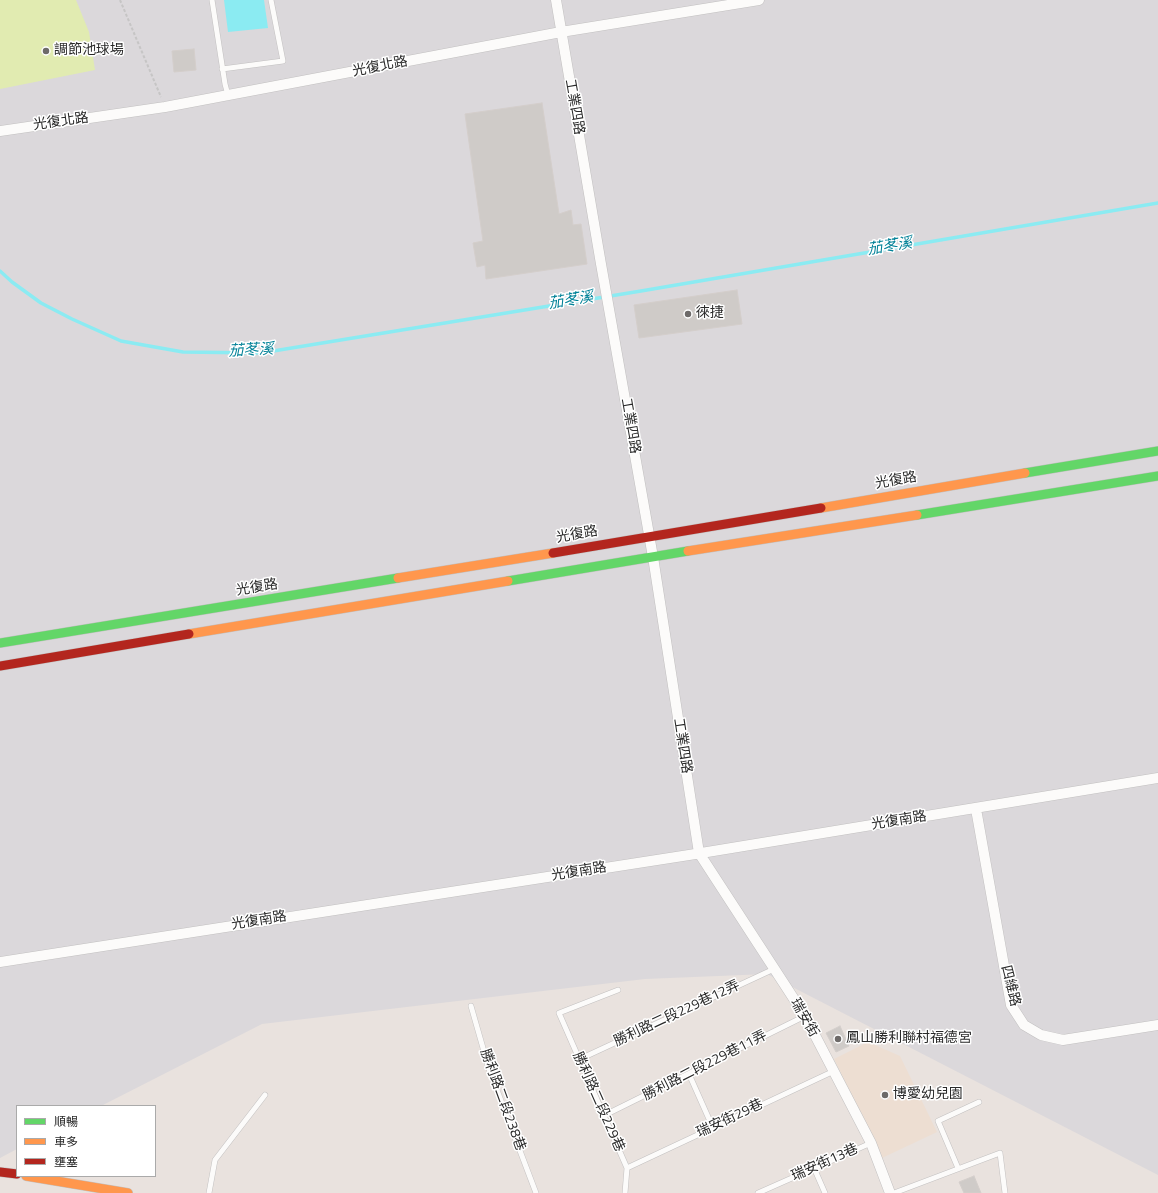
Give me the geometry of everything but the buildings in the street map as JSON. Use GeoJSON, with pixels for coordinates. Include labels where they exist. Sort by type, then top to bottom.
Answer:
{"type":"FeatureCollection","features":[{"type":"Feature","properties":{"kind":"street","name":"工業四路"},"geometry":{"type":"LineString","coordinates":[[556,0],[653,557],[699,853]]}},
{"type":"Feature","properties":{"kind":"street","name":"光復北路"},"geometry":{"type":"LineString","coordinates":[[0,131],[165,107],[561,32],[759,0]]}},
{"type":"Feature","properties":{"kind":"street","name":"光復路"},"geometry":{"type":"LineString","coordinates":[[0,643],[279,599],[1158,451]]}},
{"type":"Feature","properties":{"kind":"street"},"geometry":{"type":"LineString","coordinates":[[0,666],[653,557],[1158,476]]}},
{"type":"Feature","properties":{"kind":"street","name":"光復南路"},"geometry":{"type":"LineString","coordinates":[[0,962],[976,809],[1158,778]]}},
{"type":"Feature","properties":{"kind":"street","name":"四維路"},"geometry":{"type":"LineString","coordinates":[[976,809],[1011,1005],[1024,1025],[1041,1035],[1064,1040],[1158,1025]]}},
{"type":"Feature","properties":{"kind":"street","name":"瑞安街"},"geometry":{"type":"LineString","coordinates":[[699,853],[804,1016],[871,1143],[890,1193]]}},
{"type":"Feature","properties":{"kind":"street"},"geometry":{"type":"LineString","coordinates":[[0,1172],[16,1174]]}},
{"type":"Feature","properties":{"kind":"street"},"geometry":{"type":"LineString","coordinates":[[32,1177],[128,1193]]}},
{"type":"Feature","properties":{"kind":"lane"},"geometry":{"type":"LineString","coordinates":[[212,0],[222,69],[228,96]]}},
{"type":"Feature","properties":{"kind":"lane"},"geometry":{"type":"LineString","coordinates":[[222,69],[283,61],[271,0]]}},
{"type":"Feature","properties":{"kind":"lane","name":"勝利路二段229巷12弄"},"geometry":{"type":"LineString","coordinates":[[580,1059],[774,969]]}},
{"type":"Feature","properties":{"kind":"lane","name":"勝利路二段229巷"},"geometry":{"type":"LineString","coordinates":[[618,990],[559,1013],[627,1168],[625,1193]]}},
{"type":"Feature","properties":{"kind":"lane","name":"勝利路二段238巷"},"geometry":{"type":"LineString","coordinates":[[471,1006],[490,1069],[536,1193]]}},
{"type":"Feature","properties":{"kind":"lane","name":"勝利路二段229巷11弄"},"geometry":{"type":"LineString","coordinates":[[605,1116],[804,1016]]}},
{"type":"Feature","properties":{"kind":"lane","name":"瑞安街29巷"},"geometry":{"type":"LineString","coordinates":[[627,1168],[834,1071]]}},
{"type":"Feature","properties":{"kind":"lane"},"geometry":{"type":"LineString","coordinates":[[689,1074],[713,1128]]}},
{"type":"Feature","properties":{"kind":"lane"},"geometry":{"type":"LineString","coordinates":[[208,1193],[215,1160],[265,1095]]}},
{"type":"Feature","properties":{"kind":"lane"},"geometry":{"type":"LineString","coordinates":[[958,1168],[938,1121],[979,1102]]}},
{"type":"Feature","properties":{"kind":"lane","name":"瑞安街13巷"},"geometry":{"type":"LineString","coordinates":[[758,1193],[871,1143]]}},
{"type":"Feature","properties":{"kind":"lane"},"geometry":{"type":"LineString","coordinates":[[894,1193],[1000,1153],[1005,1193]]}},
{"type":"Feature","properties":{"kind":"lane"},"geometry":{"type":"LineString","coordinates":[[814,1168],[825,1193]]}},
{"type":"Feature","properties":{"kind":"path"},"geometry":{"type":"LineString","coordinates":[[120,0],[165,107]]}},
{"type":"Feature","properties":{"kind":"shaded area"},"geometry":{"type":"Polygon","coordinates":[[[0,0],[1158,0],[1158,1175],[767,974],[645,979],[262,1024],[103,1105],[16,1105],[16,1150],[0,1158],[0,0]]]}},
{"type":"Feature","properties":{"kind":"shaded area","name":"博愛幼兒園"},"geometry":{"type":"Polygon","coordinates":[[[868,1042],[900,1056],[937,1132],[882,1158],[834,1059],[868,1042]]]}},
{"type":"Feature","properties":{"kind":"green space","name":"調節池球場"},"geometry":{"type":"Polygon","coordinates":[[[0,0],[76,0],[89,32],[95,70],[0,89],[0,0]]]}},
{"type":"Feature","properties":{"kind":"water"},"geometry":{"type":"Polygon","coordinates":[[[224,0],[264,0],[268,28],[228,32],[224,0]]]}},
{"type":"Feature","properties":{"kind":"waterway","name":"茄苳溪"},"geometry":{"type":"LineString","coordinates":[[0,271],[12,282],[41,303],[121,341],[183,352],[261,353],[641,291],[1158,203]]}},
{"type":"Feature","properties":{"kind":"traffic: fast"},"geometry":{"type":"LineString","coordinates":[[1025,473],[1158,451]]}},
{"type":"Feature","properties":{"kind":"traffic: fast"},"geometry":{"type":"LineString","coordinates":[[917,515],[1158,476]]}},
{"type":"Feature","properties":{"kind":"traffic: fast"},"geometry":{"type":"LineString","coordinates":[[508,581],[688,551]]}},
{"type":"Feature","properties":{"kind":"traffic: fast"},"geometry":{"type":"LineString","coordinates":[[0,643],[398,578]]}},
{"type":"Feature","properties":{"kind":"traffic: slow"},"geometry":{"type":"LineString","coordinates":[[821,508],[1025,473]]}},
{"type":"Feature","properties":{"kind":"traffic: slow"},"geometry":{"type":"LineString","coordinates":[[688,551],[917,515]]}},
{"type":"Feature","properties":{"kind":"traffic: slow"},"geometry":{"type":"LineString","coordinates":[[398,578],[553,553]]}},
{"type":"Feature","properties":{"kind":"traffic: slow"},"geometry":{"type":"LineString","coordinates":[[189,634],[508,581]]}},
{"type":"Feature","properties":{"kind":"traffic: slow"},"geometry":{"type":"LineString","coordinates":[[32,1177],[128,1193]]}},
{"type":"Feature","properties":{"kind":"traffic: jam"},"geometry":{"type":"LineString","coordinates":[[553,553],[821,508]]}},
{"type":"Feature","properties":{"kind":"traffic: jam"},"geometry":{"type":"LineString","coordinates":[[0,666],[189,634]]}},
{"type":"Feature","properties":{"kind":"traffic: jam"},"geometry":{"type":"LineString","coordinates":[[0,1172],[16,1174]]}},
{"type":"Feature","properties":{"kind":"place","name":"調節池球場"},"geometry":{"type":"Point","coordinates":[46,51]}},
{"type":"Feature","properties":{"kind":"place","name":"徠捷"},"geometry":{"type":"Point","coordinates":[688,314]}},
{"type":"Feature","properties":{"kind":"place","name":"鳳山勝利聯村福德宮"},"geometry":{"type":"Point","coordinates":[838,1039]}},
{"type":"Feature","properties":{"kind":"place","name":"博愛幼兒園"},"geometry":{"type":"Point","coordinates":[885,1095]}}]}
